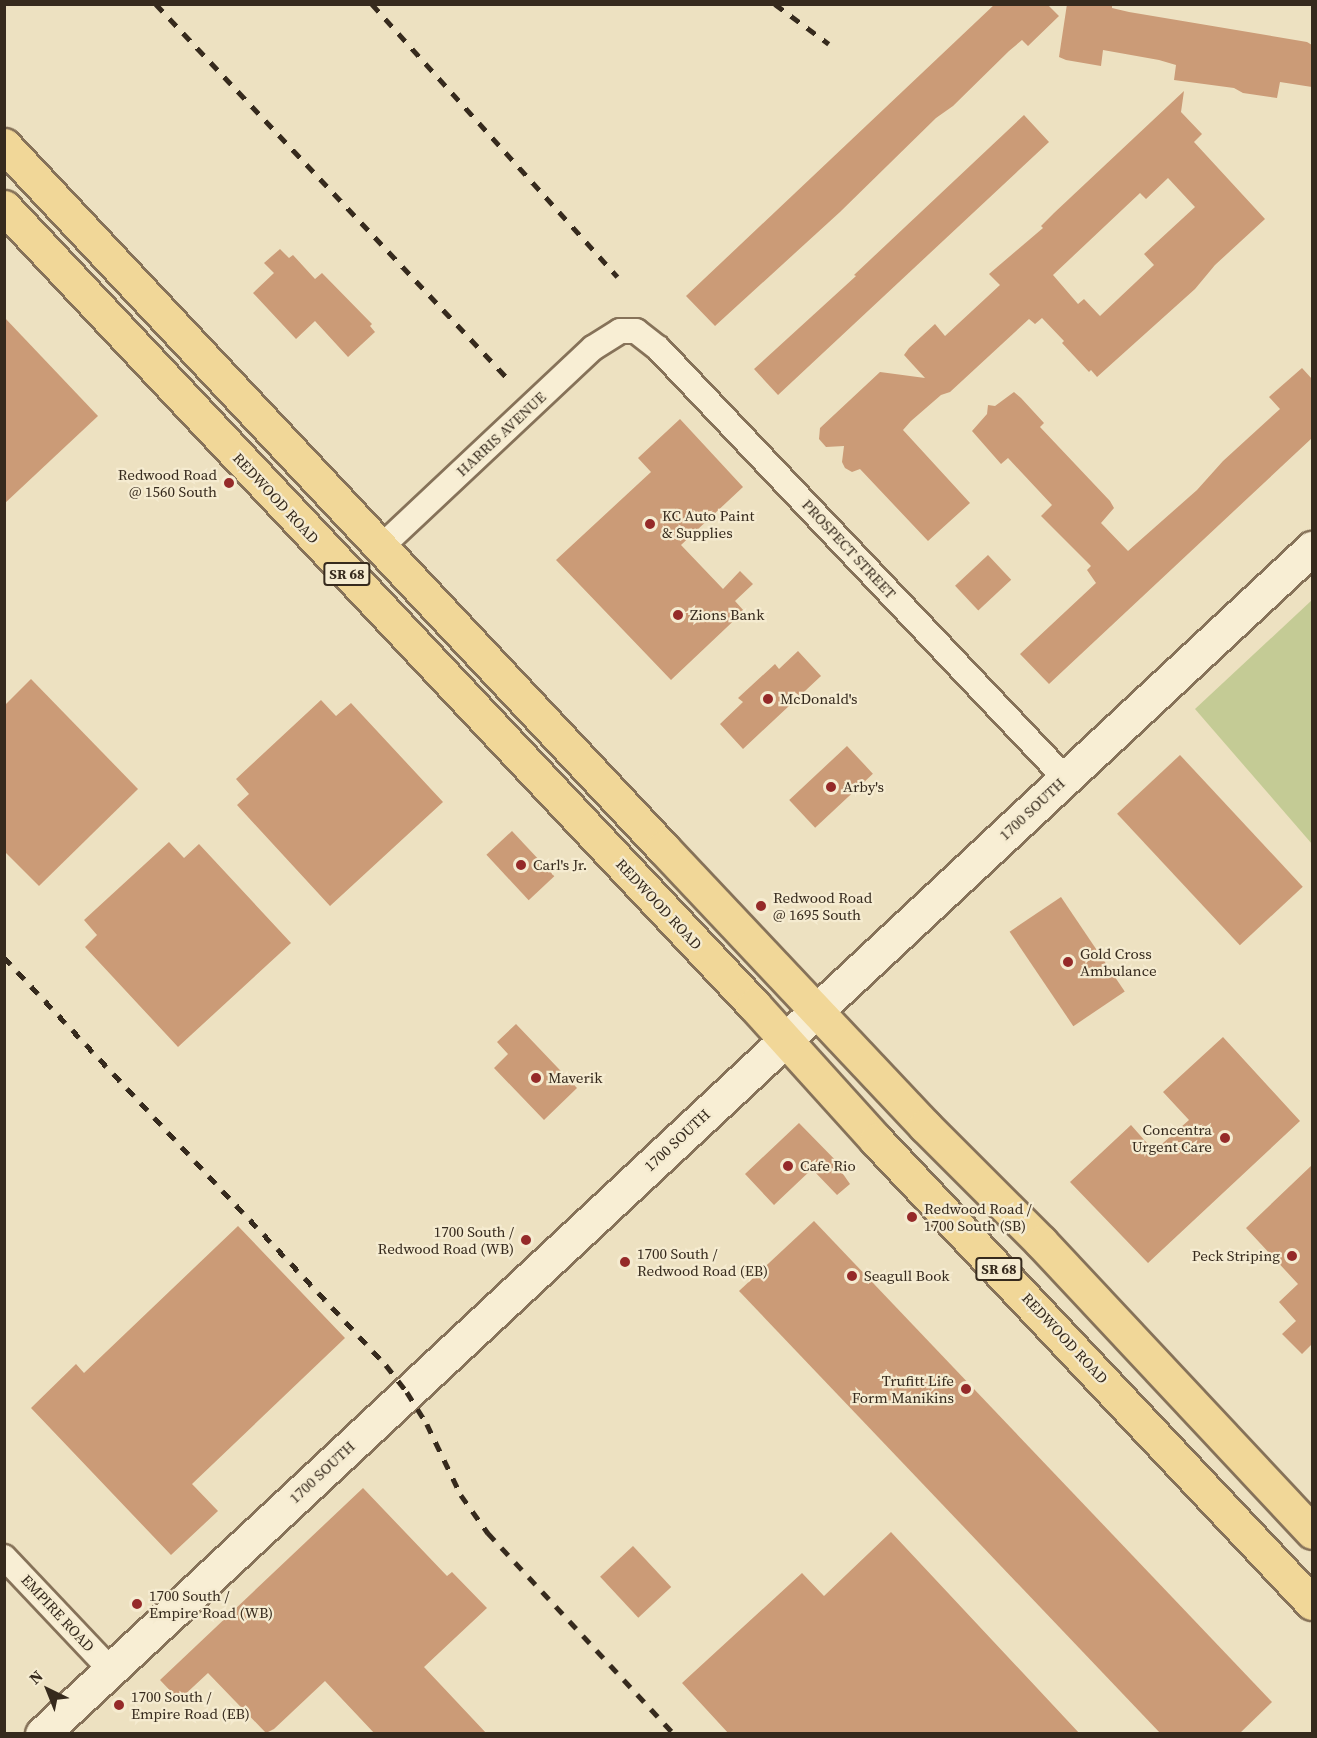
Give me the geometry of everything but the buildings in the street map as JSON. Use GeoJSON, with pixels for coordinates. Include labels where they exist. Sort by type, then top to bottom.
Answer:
{"type":"FeatureCollection","features":[{"type":"Feature","properties":{"kind":"main road","name":"SR 68"},"geometry":{"type":"LineString","coordinates":[[4,146],[380,548],[816,1010],[1041,1242],[1312,1532]]}},
{"type":"Feature","properties":{"kind":"main road","name":"REDWOOD ROAD"},"geometry":{"type":"LineString","coordinates":[[4,207],[785,1040],[868,1132],[1312,1603]]}},
{"type":"Feature","properties":{"kind":"street","name":"HARRIS AVENUE"},"geometry":{"type":"LineString","coordinates":[[380,548],[593,348],[611,335],[628,330]]}},
{"type":"Feature","properties":{"kind":"street","name":"PROSPECT STREET"},"geometry":{"type":"LineString","coordinates":[[628,330],[643,335],[658,348],[1065,778]]}},
{"type":"Feature","properties":{"kind":"street","name":"1700 SOUTH"},"geometry":{"type":"LineString","coordinates":[[42,1734],[1312,548]]}},
{"type":"Feature","properties":{"kind":"street","name":"EMPIRE ROAD"},"geometry":{"type":"LineString","coordinates":[[4,1557],[111,1670]]}},
{"type":"Feature","properties":{"kind":"green space"},"geometry":{"type":"Polygon","coordinates":[[[1312,600],[1312,844],[1195,709],[1312,600]]]}},
{"type":"Feature","properties":{"kind":"railway"},"geometry":{"type":"LineString","coordinates":[[156,4],[510,381]]}},
{"type":"Feature","properties":{"kind":"railway"},"geometry":{"type":"LineString","coordinates":[[372,4],[618,277]]}},
{"type":"Feature","properties":{"kind":"railway"},"geometry":{"type":"LineString","coordinates":[[775,4],[829,44]]}},
{"type":"Feature","properties":{"kind":"railway"},"geometry":{"type":"LineString","coordinates":[[4,957],[386,1365],[407,1392],[427,1424],[461,1495],[488,1533],[674,1734]]}},
{"type":"Feature","properties":{"kind":"place","name":"Redwood Road @ 1560 South"},"geometry":{"type":"Point","coordinates":[229,483]}},
{"type":"Feature","properties":{"kind":"place","name":"KC Auto Paint & Supplies"},"geometry":{"type":"Point","coordinates":[650,524]}},
{"type":"Feature","properties":{"kind":"place","name":"Zions Bank"},"geometry":{"type":"Point","coordinates":[678,615]}},
{"type":"Feature","properties":{"kind":"place","name":"McDonald's"},"geometry":{"type":"Point","coordinates":[768,699]}},
{"type":"Feature","properties":{"kind":"place","name":"Arby's"},"geometry":{"type":"Point","coordinates":[831,787]}},
{"type":"Feature","properties":{"kind":"place","name":"Carl's Jr."},"geometry":{"type":"Point","coordinates":[521,865]}},
{"type":"Feature","properties":{"kind":"place","name":"Redwood Road @ 1695 South"},"geometry":{"type":"Point","coordinates":[761,906]}},
{"type":"Feature","properties":{"kind":"place","name":"Gold Cross Ambulance"},"geometry":{"type":"Point","coordinates":[1068,962]}},
{"type":"Feature","properties":{"kind":"place","name":"Maverik"},"geometry":{"type":"Point","coordinates":[536,1078]}},
{"type":"Feature","properties":{"kind":"place","name":"Concentra Urgent Care"},"geometry":{"type":"Point","coordinates":[1225,1138]}},
{"type":"Feature","properties":{"kind":"place","name":"Cafe Rio"},"geometry":{"type":"Point","coordinates":[788,1166]}},
{"type":"Feature","properties":{"kind":"place","name":"Redwood Road / 1700 South (SB)"},"geometry":{"type":"Point","coordinates":[912,1217]}},
{"type":"Feature","properties":{"kind":"place","name":"1700 South / Redwood Road (WB)"},"geometry":{"type":"Point","coordinates":[526,1240]}},
{"type":"Feature","properties":{"kind":"place","name":"Peck Striping"},"geometry":{"type":"Point","coordinates":[1292,1256]}},
{"type":"Feature","properties":{"kind":"place","name":"1700 South / Redwood Road (EB)"},"geometry":{"type":"Point","coordinates":[625,1262]}},
{"type":"Feature","properties":{"kind":"place","name":"Seagull Book"},"geometry":{"type":"Point","coordinates":[852,1276]}},
{"type":"Feature","properties":{"kind":"place","name":"Trufitt Life Form Manikins"},"geometry":{"type":"Point","coordinates":[966,1389]}},
{"type":"Feature","properties":{"kind":"place","name":"1700 South / Empire Road (WB)"},"geometry":{"type":"Point","coordinates":[137,1604]}},
{"type":"Feature","properties":{"kind":"place","name":"1700 South / Empire Road (EB)"},"geometry":{"type":"Point","coordinates":[119,1705]}}]}
